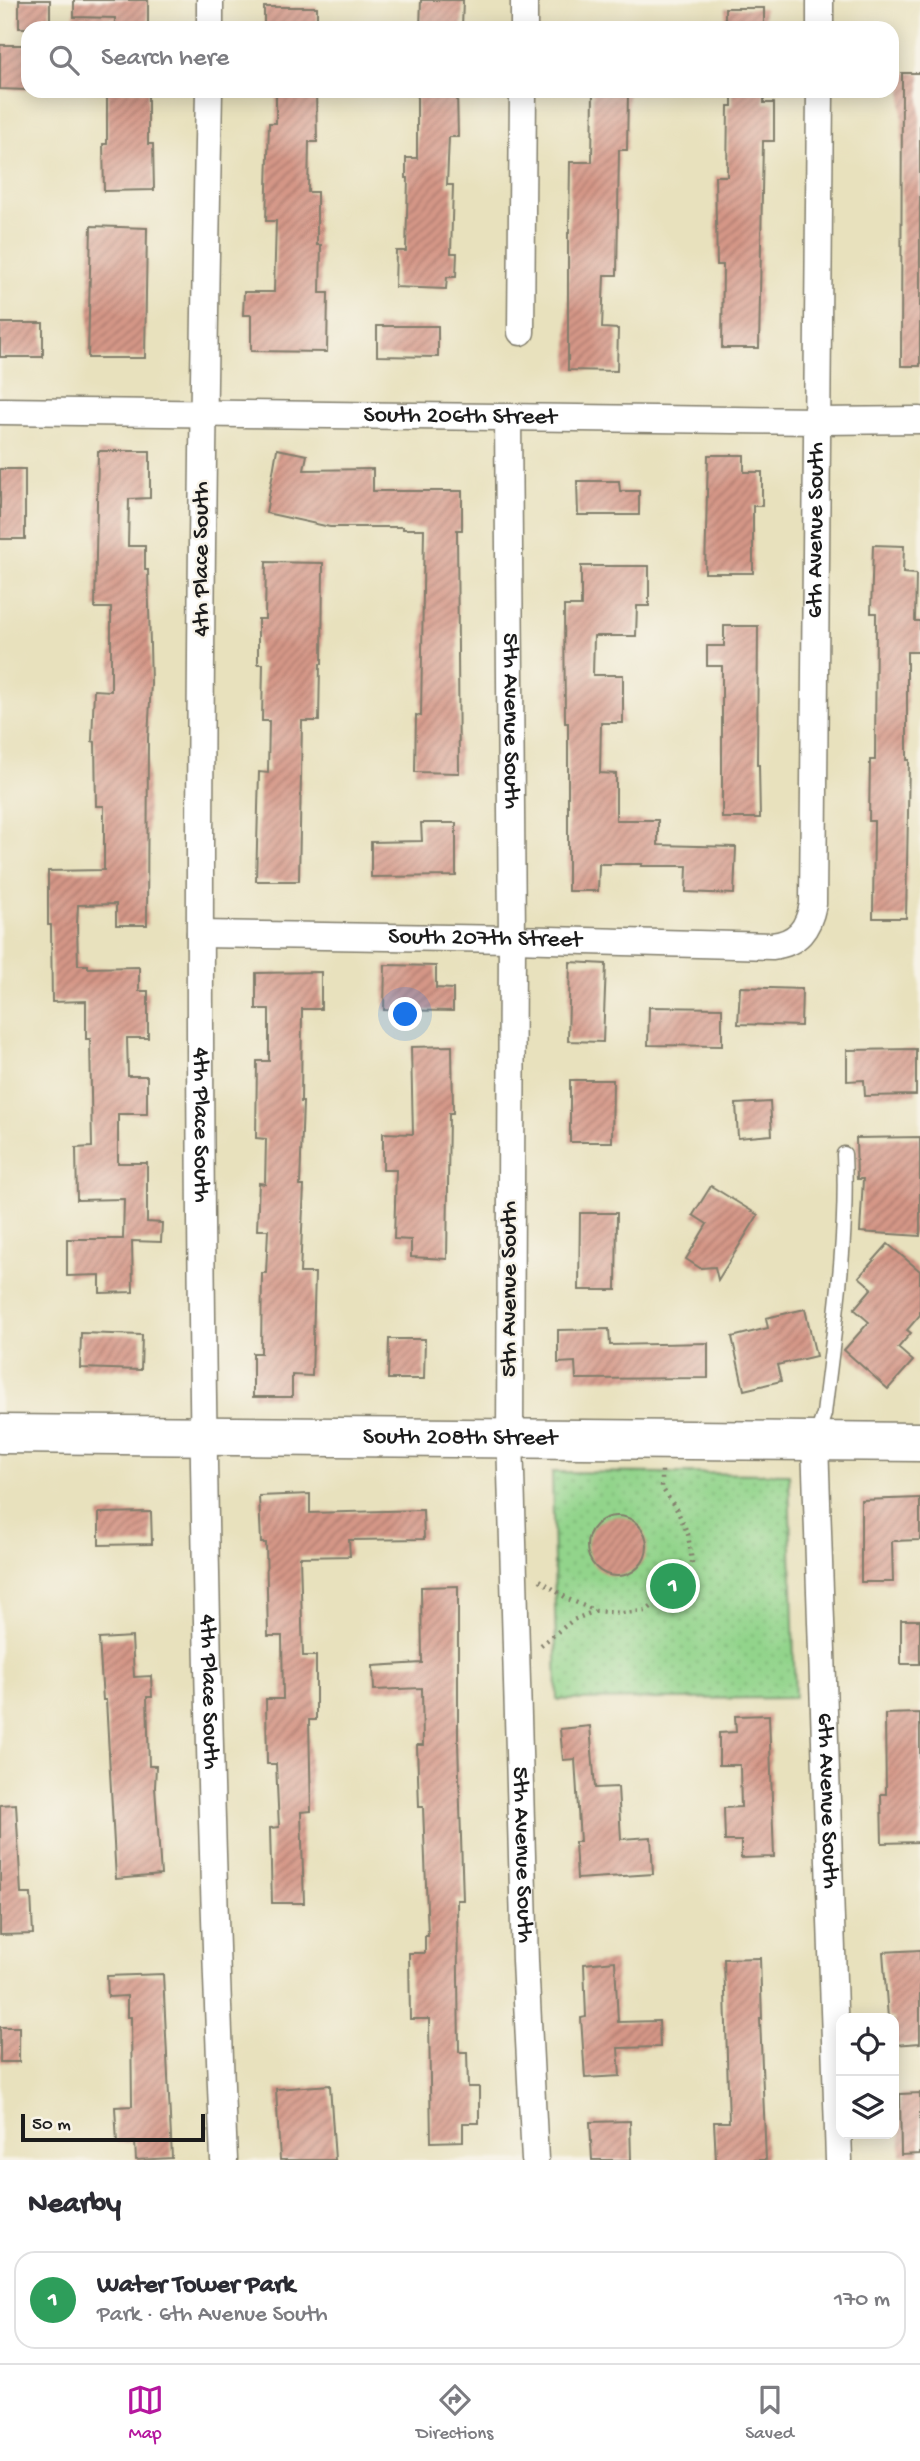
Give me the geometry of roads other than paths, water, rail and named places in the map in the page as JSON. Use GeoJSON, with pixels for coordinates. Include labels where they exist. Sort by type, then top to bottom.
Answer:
{"type":"FeatureCollection","features":[{"type":"Feature","properties":{"kind":"street"},"geometry":{"type":"LineString","coordinates":[[210,21],[211,0]]}},
{"type":"Feature","properties":{"kind":"street"},"geometry":{"type":"LineString","coordinates":[[524,0],[524,21]]}},
{"type":"Feature","properties":{"kind":"street"},"geometry":{"type":"LineString","coordinates":[[820,0],[820,21]]}},
{"type":"Feature","properties":{"kind":"street","name":"4th Place South"},"geometry":{"type":"LineString","coordinates":[[209,98],[202,413],[202,1436],[215,1959],[223,2160]]}},
{"type":"Feature","properties":{"kind":"street"},"geometry":{"type":"LineString","coordinates":[[521,332],[523,98]]}},
{"type":"Feature","properties":{"kind":"street","name":"6th Avenue South"},"geometry":{"type":"LineString","coordinates":[[772,946],[787,944],[809,925],[813,904],[820,98]]}},
{"type":"Feature","properties":{"kind":"street","name":"South 206th Street"},"geometry":{"type":"LineString","coordinates":[[0,411],[920,420]]}},
{"type":"Feature","properties":{"kind":"street","name":"5th Avenue South"},"geometry":{"type":"LineString","coordinates":[[508,417],[512,939],[510,1438],[525,1961],[535,2160]]}},
{"type":"Feature","properties":{"kind":"street","name":"South 207th Street"},"geometry":{"type":"LineString","coordinates":[[200,934],[772,946]]}},
{"type":"Feature","properties":{"kind":"street","name":"South 208th Street"},"geometry":{"type":"LineString","coordinates":[[0,1434],[920,1442]]}},
{"type":"Feature","properties":{"kind":"street","name":"6th Avenue South"},"geometry":{"type":"LineString","coordinates":[[814,1442],[839,2160]]}},
{"type":"Feature","properties":{"kind":"lane"},"geometry":{"type":"LineString","coordinates":[[814,1442],[824,1414],[843,1250],[846,1199],[844,1154]]}},
{"type":"Feature","properties":{"kind":"place","name":"Water Tower Park"},"geometry":{"type":"Point","coordinates":[673,1586]}}]}
